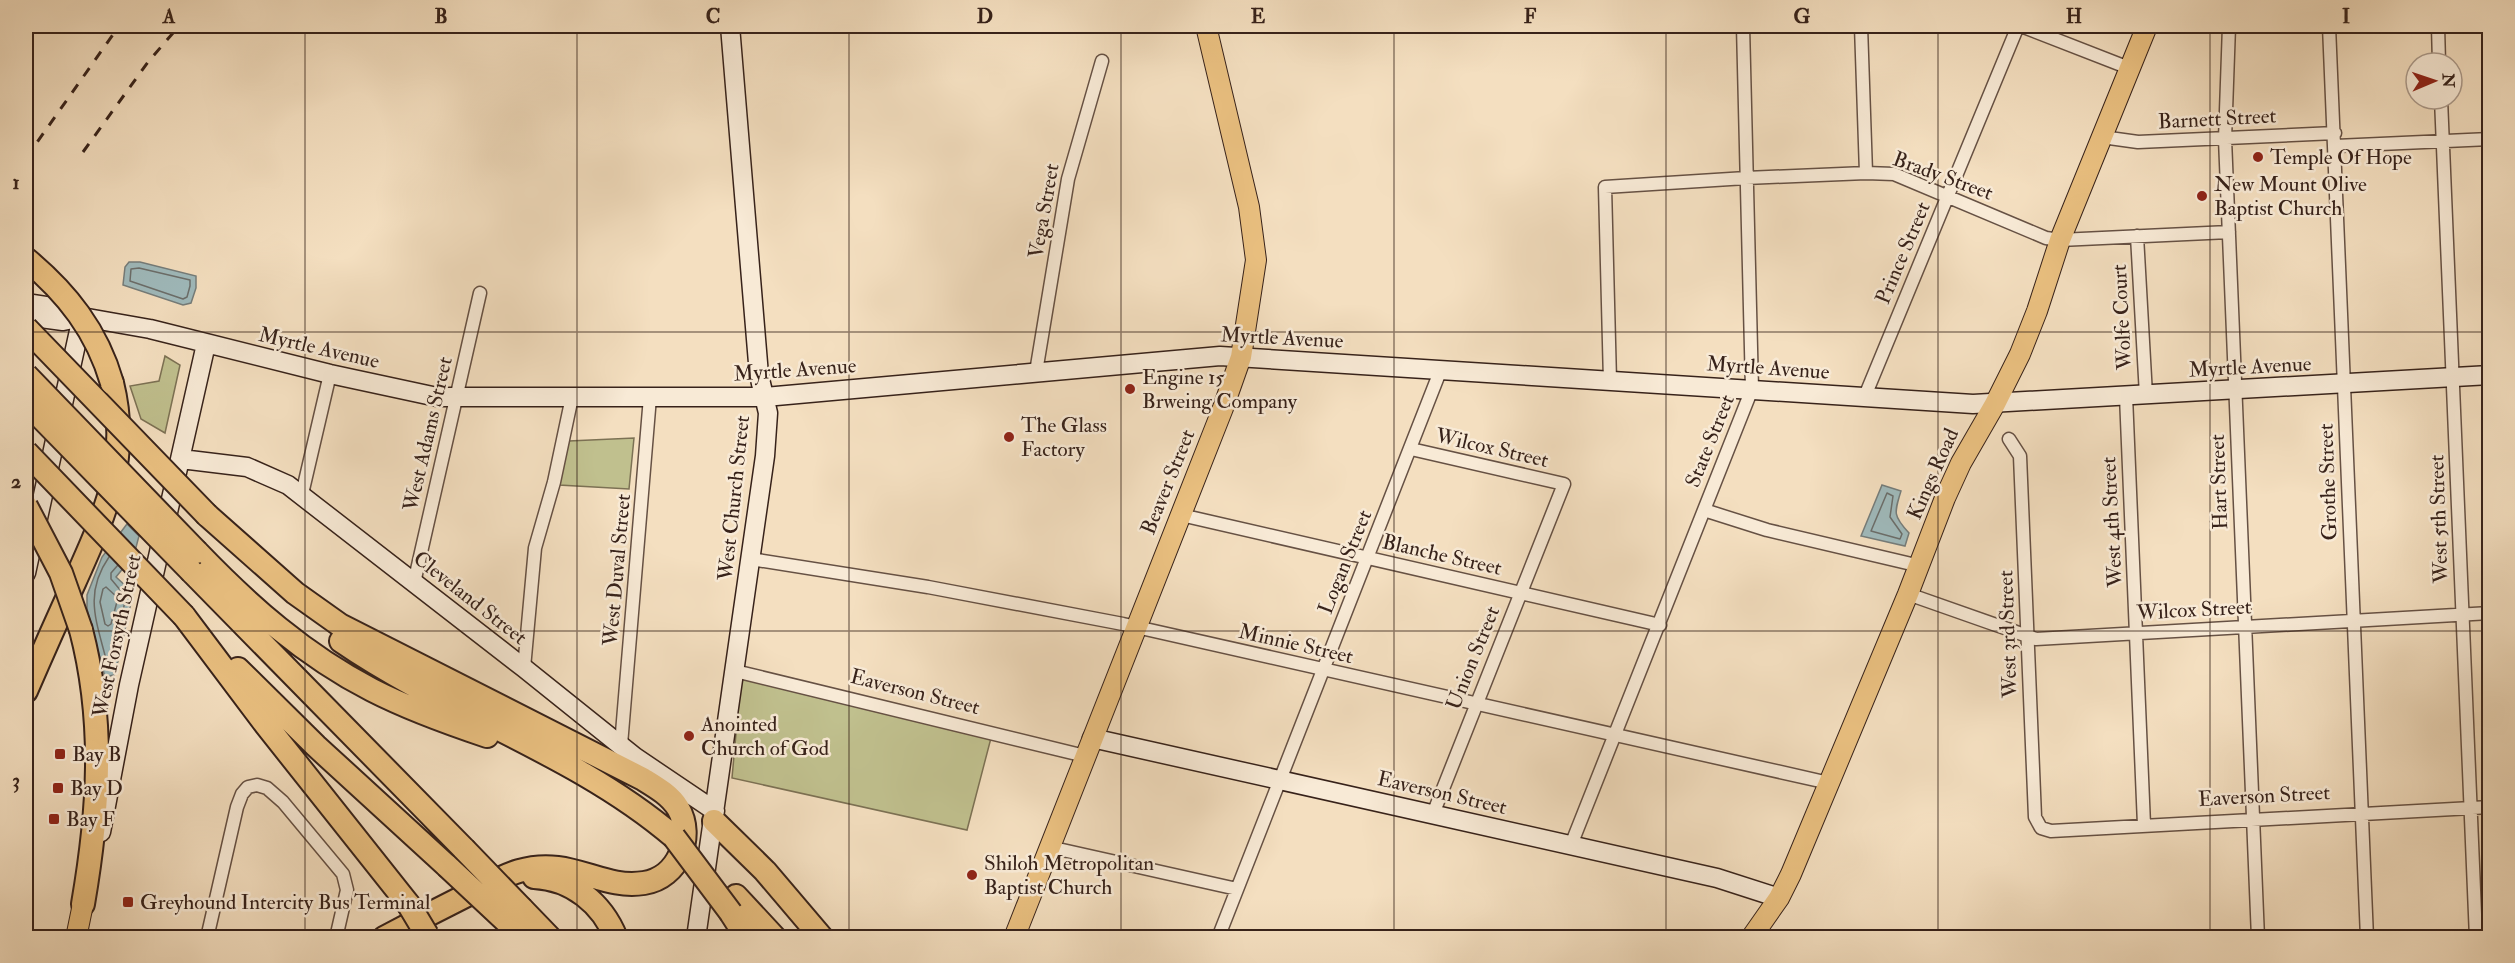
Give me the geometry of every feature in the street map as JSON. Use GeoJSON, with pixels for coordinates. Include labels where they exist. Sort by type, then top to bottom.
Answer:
{"type":"FeatureCollection","features":[{"type":"Feature","properties":{"kind":"highway"},"geometry":{"type":"LineString","coordinates":[[26,260],[57,286],[78,312],[99,347],[112,383],[119,434],[117,464],[111,495],[98,530],[26,691]]}},
{"type":"Feature","properties":{"kind":"highway"},"geometry":{"type":"LineString","coordinates":[[26,328],[278,590],[335,637],[383,668],[624,799],[674,837],[734,905],[775,938]]}},
{"type":"Feature","properties":{"kind":"highway"},"geometry":{"type":"LineString","coordinates":[[26,375],[194,562],[464,849],[518,923]]}},
{"type":"Feature","properties":{"kind":"highway"},"geometry":{"type":"LineString","coordinates":[[26,402],[194,562],[301,646],[349,677],[417,711],[532,751],[567,766]]}},
{"type":"Feature","properties":{"kind":"highway"},"geometry":{"type":"LineString","coordinates":[[26,452],[184,615],[316,746],[447,866],[518,923],[550,938]]}},
{"type":"Feature","properties":{"kind":"highway"},"geometry":{"type":"LineString","coordinates":[[26,506],[56,562],[81,630],[94,694],[99,753],[94,828],[83,904]]}},
{"type":"Feature","properties":{"kind":"highway"},"geometry":{"type":"LineString","coordinates":[[207,514],[295,593],[328,617],[387,650],[643,779],[668,797],[682,817],[684,836],[677,862],[669,872],[652,881],[622,883],[568,868],[545,866],[519,871],[486,885],[384,938]]}},
{"type":"Feature","properties":{"kind":"highway"},"geometry":{"type":"LineString","coordinates":[[184,615],[266,725],[409,905],[428,936]]}},
{"type":"Feature","properties":{"kind":"highway"},"geometry":{"type":"LineString","coordinates":[[714,816],[822,938]]}},
{"type":"Feature","properties":{"kind":"highway"},"geometry":{"type":"LineString","coordinates":[[486,885],[524,877],[541,877],[563,882],[593,901],[607,918],[616,938]]}},
{"type":"Feature","properties":{"kind":"highway"},"geometry":{"type":"LineString","coordinates":[[734,905],[747,938]]}},
{"type":"Feature","properties":{"kind":"main road","name":"Beaver Street"},"geometry":{"type":"LineString","coordinates":[[1014,938],[1241,357],[1255,273],[1254,234],[1206,26]]}},
{"type":"Feature","properties":{"kind":"main road","name":"Kings Road"},"geometry":{"type":"LineString","coordinates":[[1751,938],[1779,898],[1920,566],[1956,473],[2020,354],[2037,311],[2060,240],[2147,26]]}},
{"type":"Feature","properties":{"kind":"main road","name":"West Forsyth Street"},"geometry":{"type":"LineString","coordinates":[[76,938],[83,904]]}},
{"type":"Feature","properties":{"kind":"street","name":"West Church Street"},"geometry":{"type":"LineString","coordinates":[[696,938],[751,559],[765,456],[768,413],[759,375],[730,26]]}},
{"type":"Feature","properties":{"kind":"street","name":"State Street"},"geometry":{"type":"LineString","coordinates":[[1571,845],[1752,389],[1743,26]]}},
{"type":"Feature","properties":{"kind":"street"},"geometry":{"type":"LineString","coordinates":[[1861,26],[1866,173]]}},
{"type":"Feature","properties":{"kind":"street"},"geometry":{"type":"LineString","coordinates":[[2020,26],[2129,68]]}},
{"type":"Feature","properties":{"kind":"street","name":"Prince Street"},"geometry":{"type":"LineString","coordinates":[[1865,396],[2020,26]]}},
{"type":"Feature","properties":{"kind":"street","name":"Hart Street"},"geometry":{"type":"LineString","coordinates":[[2229,26],[2225,139],[2258,938]]}},
{"type":"Feature","properties":{"kind":"street","name":"Grothe Street"},"geometry":{"type":"LineString","coordinates":[[2330,26],[2367,938]]}},
{"type":"Feature","properties":{"kind":"street"},"geometry":{"type":"LineString","coordinates":[[2438,26],[2439,51]]}},
{"type":"Feature","properties":{"kind":"street","name":"Vega Street"},"geometry":{"type":"LineString","coordinates":[[1036,372],[1068,179],[1102,61]]}},
{"type":"Feature","properties":{"kind":"street","name":"West 5th Street"},"geometry":{"type":"LineString","coordinates":[[2441,111],[2476,938]]}},
{"type":"Feature","properties":{"kind":"street","name":"Barnett Street"},"geometry":{"type":"LineString","coordinates":[[2102,137],[2138,142],[2225,139],[2442,142],[2490,139]]}},
{"type":"Feature","properties":{"kind":"street","name":"Brady Street"},"geometry":{"type":"LineString","coordinates":[[1611,381],[1605,187],[1746,178],[1894,174],[2046,238],[2060,240],[2229,232]]}},
{"type":"Feature","properties":{"kind":"street","name":"Wolfe Court"},"geometry":{"type":"LineString","coordinates":[[2137,236],[2146,395]]}},
{"type":"Feature","properties":{"kind":"street","name":"West Adams Street"},"geometry":{"type":"LineString","coordinates":[[414,583],[480,293]]}},
{"type":"Feature","properties":{"kind":"street","name":"Myrtle Avenue"},"geometry":{"type":"LineString","coordinates":[[26,303],[65,309],[82,317],[110,321],[408,392],[456,397],[765,397],[1220,356],[1995,404],[2490,375]]}},
{"type":"Feature","properties":{"kind":"street","name":"Myrtle Avenue"},"geometry":{"type":"LineString","coordinates":[[26,316],[63,321],[82,317]]}},
{"type":"Feature","properties":{"kind":"street"},"geometry":{"type":"LineString","coordinates":[[26,573],[82,317]]}},
{"type":"Feature","properties":{"kind":"street","name":"West Forsyth Street"},"geometry":{"type":"LineString","coordinates":[[83,904],[110,795],[133,669],[206,344]]}},
{"type":"Feature","properties":{"kind":"street","name":"Logan Street"},"geometry":{"type":"LineString","coordinates":[[1218,938],[1441,369]]}},
{"type":"Feature","properties":{"kind":"street"},"geometry":{"type":"LineString","coordinates":[[302,494],[330,374]]}},
{"type":"Feature","properties":{"kind":"street","name":"West 4th Street"},"geometry":{"type":"LineString","coordinates":[[2126,396],[2144,825]]}},
{"type":"Feature","properties":{"kind":"street"},"geometry":{"type":"LineString","coordinates":[[524,668],[536,548],[554,482],[572,397]]}},
{"type":"Feature","properties":{"kind":"street","name":"West Duval Street"},"geometry":{"type":"LineString","coordinates":[[621,745],[650,397]]}},
{"type":"Feature","properties":{"kind":"street","name":"West 3rd Street"},"geometry":{"type":"LineString","coordinates":[[2009,439],[2019,456],[2035,817],[2041,828]]}},
{"type":"Feature","properties":{"kind":"street","name":"Wilcox Street"},"geometry":{"type":"LineString","coordinates":[[1411,449],[1564,484]]}},
{"type":"Feature","properties":{"kind":"street","name":"Cleveland Street"},"geometry":{"type":"LineString","coordinates":[[181,459],[247,466],[264,472],[302,494],[714,816]]}},
{"type":"Feature","properties":{"kind":"street","name":"Union Street"},"geometry":{"type":"LineString","coordinates":[[1433,814],[1564,484]]}},
{"type":"Feature","properties":{"kind":"street"},"geometry":{"type":"LineString","coordinates":[[1704,510],[1767,530],[1920,566]]}},
{"type":"Feature","properties":{"kind":"street","name":"Blanche Street"},"geometry":{"type":"LineString","coordinates":[[1180,515],[1660,625]]}},
{"type":"Feature","properties":{"kind":"street","name":"Minnie Street"},"geometry":{"type":"LineString","coordinates":[[751,559],[928,587],[1136,627],[1829,783]]}},
{"type":"Feature","properties":{"kind":"street","name":"Wilcox Street"},"geometry":{"type":"LineString","coordinates":[[1908,594],[2028,638],[2490,613]]}},
{"type":"Feature","properties":{"kind":"street","name":"Eaverson Street"},"geometry":{"type":"LineString","coordinates":[[735,671],[1085,756]]}},
{"type":"Feature","properties":{"kind":"street","name":"Eaverson Street"},"geometry":{"type":"LineString","coordinates":[[1092,738],[1280,778],[1717,878],[1779,898]]}},
{"type":"Feature","properties":{"kind":"street"},"geometry":{"type":"LineString","coordinates":[[207,938],[237,807],[242,794],[252,785],[267,788],[277,795],[341,870],[346,881],[347,894],[336,938]]}},
{"type":"Feature","properties":{"kind":"street","name":"Eaverson Street"},"geometry":{"type":"LineString","coordinates":[[2041,828],[2051,831],[2490,807]]}},
{"type":"Feature","properties":{"kind":"street"},"geometry":{"type":"LineString","coordinates":[[1049,847],[1237,888]]}},
{"type":"Feature","properties":{"kind":"green space"},"geometry":{"type":"Polygon","coordinates":[[[165,356],[180,365],[165,433],[141,419],[130,386],[159,381],[165,356]]]}},
{"type":"Feature","properties":{"kind":"green space"},"geometry":{"type":"Polygon","coordinates":[[[634,438],[629,489],[559,485],[569,441],[634,438]]]}},
{"type":"Feature","properties":{"kind":"green space"},"geometry":{"type":"Polygon","coordinates":[[[741,678],[991,738],[967,830],[732,778],[741,678]]]}},
{"type":"Feature","properties":{"kind":"water"},"geometry":{"type":"Polygon","coordinates":[[[129,262],[140,262],[196,276],[196,288],[191,303],[183,305],[123,285],[125,267],[129,262]]]}},
{"type":"Feature","properties":{"kind":"water"},"geometry":{"type":"Polygon","coordinates":[[[1882,485],[1901,491],[1896,514],[1909,533],[1905,546],[1861,536],[1882,485]]]}},
{"type":"Feature","properties":{"kind":"water"},"geometry":{"type":"Polygon","coordinates":[[[127,524],[139,536],[134,555],[116,577],[130,590],[132,598],[116,670],[114,675],[105,677],[87,609],[87,595],[102,557],[127,524]]]}},
{"type":"Feature","properties":{"kind":"railway"},"geometry":{"type":"LineString","coordinates":[[26,158],[119,26]]}},
{"type":"Feature","properties":{"kind":"railway"},"geometry":{"type":"LineString","coordinates":[[83,152],[148,62],[179,26]]}},
{"type":"Feature","properties":{"kind":"place","name":"Temple Of Hope"},"geometry":{"type":"Point","coordinates":[2258,157]}},
{"type":"Feature","properties":{"kind":"place","name":"New Mount Olive Baptist Church"},"geometry":{"type":"Point","coordinates":[2202,196]}},
{"type":"Feature","properties":{"kind":"place","name":"Engine 15 Brweing Company"},"geometry":{"type":"Point","coordinates":[1130,389]}},
{"type":"Feature","properties":{"kind":"place","name":"The Glass Factory"},"geometry":{"type":"Point","coordinates":[1009,437]}},
{"type":"Feature","properties":{"kind":"place","name":"Anointed Church of God"},"geometry":{"type":"Point","coordinates":[689,736]}},
{"type":"Feature","properties":{"kind":"place","name":"Bay B"},"geometry":{"type":"Point","coordinates":[60,754]}},
{"type":"Feature","properties":{"kind":"place","name":"Bay D"},"geometry":{"type":"Point","coordinates":[58,788]}},
{"type":"Feature","properties":{"kind":"place","name":"Bay F"},"geometry":{"type":"Point","coordinates":[54,819]}},
{"type":"Feature","properties":{"kind":"place","name":"Shiloh Metropolitan Baptist Church"},"geometry":{"type":"Point","coordinates":[972,875]}},
{"type":"Feature","properties":{"kind":"place","name":"Greyhound Intercity Bus Terminal"},"geometry":{"type":"Point","coordinates":[128,902]}}]}
